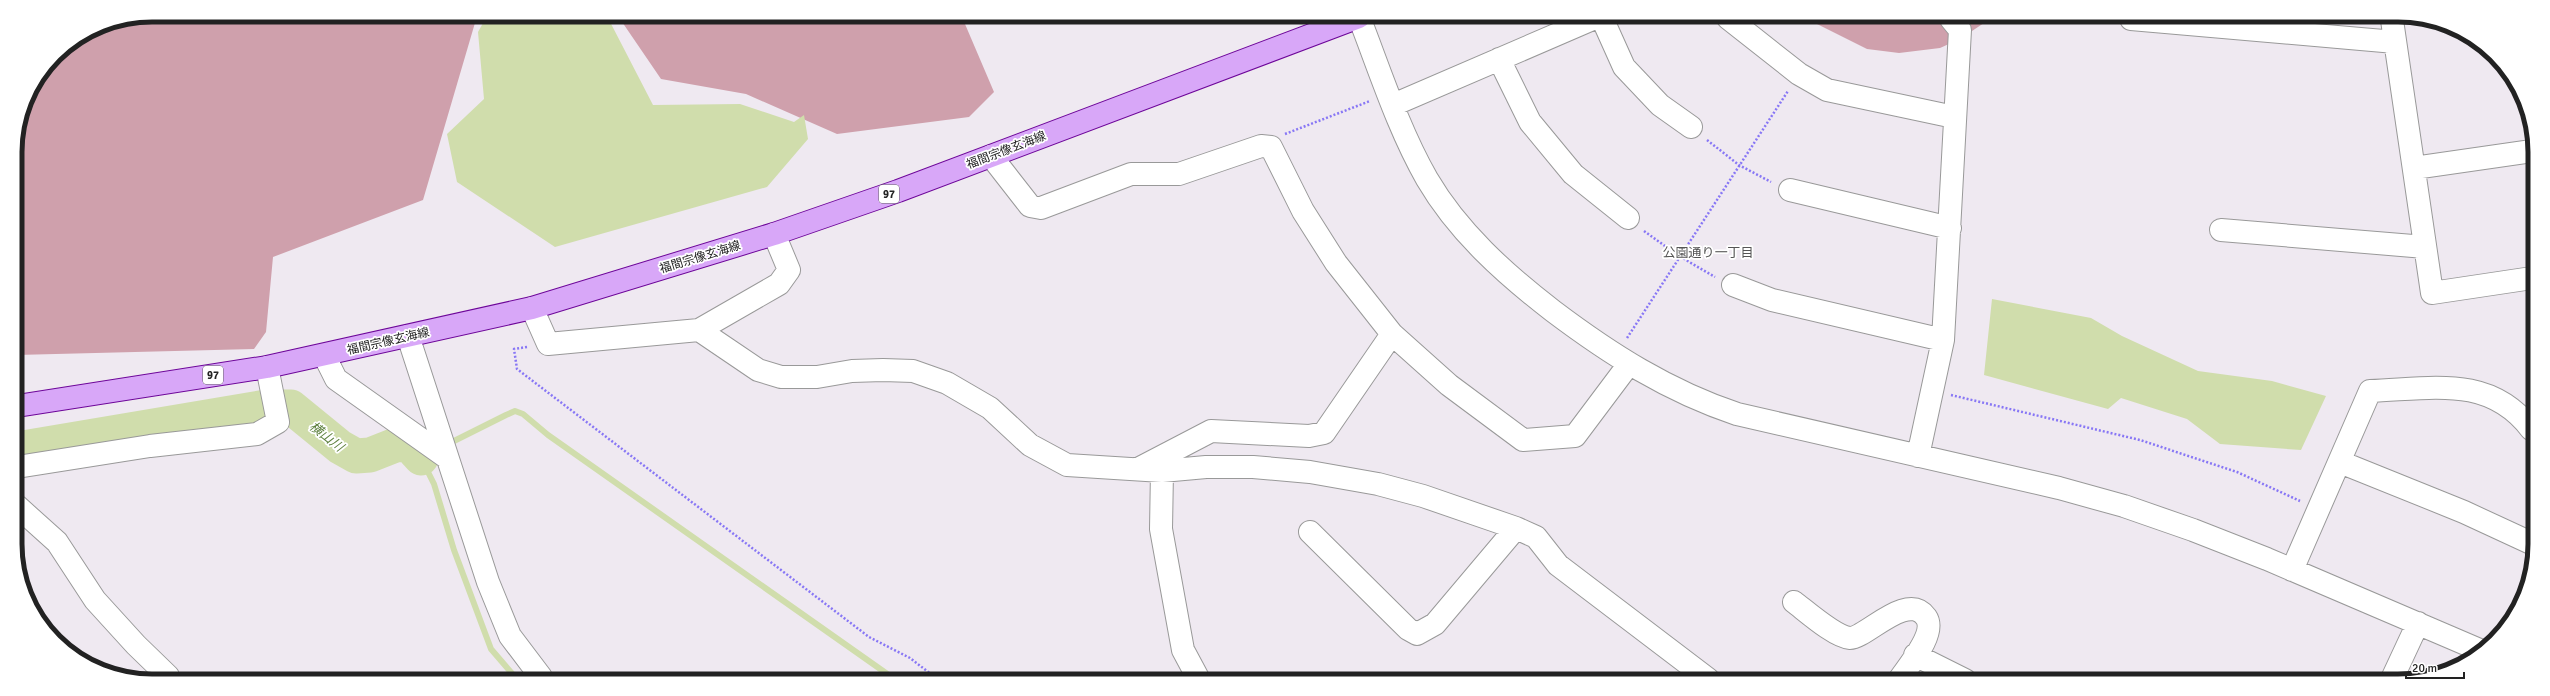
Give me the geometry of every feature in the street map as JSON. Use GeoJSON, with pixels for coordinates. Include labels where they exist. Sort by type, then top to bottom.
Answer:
{"type":"FeatureCollection","features":[{"type":"Feature","properties":{"kind":"main road","name":"福間宗像玄海線"},"geometry":{"type":"LineString","coordinates":[[22,405],[267,367],[532,308],[774,234],[991,156],[1346,22]]}},
{"type":"Feature","properties":{"kind":"street"},"geometry":{"type":"LineString","coordinates":[[1361,22],[1391,99],[1427,179],[1460,225],[1499,266],[1521,286],[1622,360],[1680,391],[1737,414],[2059,488],[2124,506],[2193,530],[2292,570],[2475,648]]}},
{"type":"Feature","properties":{"kind":"street"},"geometry":{"type":"LineString","coordinates":[[1391,99],[1499,59],[1586,22]]}},
{"type":"Feature","properties":{"kind":"street"},"geometry":{"type":"LineString","coordinates":[[1604,22],[1624,67],[1660,105],[1691,127]]}},
{"type":"Feature","properties":{"kind":"street"},"geometry":{"type":"LineString","coordinates":[[1733,22],[1799,74],[1827,90],[1954,117]]}},
{"type":"Feature","properties":{"kind":"street"},"geometry":{"type":"LineString","coordinates":[[1918,456],[1943,340],[1950,228],[1954,117],[1960,30],[1953,22]]}},
{"type":"Feature","properties":{"kind":"street"},"geometry":{"type":"LineString","coordinates":[[2165,22],[2395,42]]}},
{"type":"Feature","properties":{"kind":"street"},"geometry":{"type":"LineString","coordinates":[[2392,22],[2432,293],[2528,279]]}},
{"type":"Feature","properties":{"kind":"street"},"geometry":{"type":"LineString","coordinates":[[1499,59],[1534,128],[1572,174],[1628,218]]}},
{"type":"Feature","properties":{"kind":"street"},"geometry":{"type":"LineString","coordinates":[[991,156],[1030,206],[1041,208],[1131,174],[1179,174],[1261,146],[1271,147],[1303,211],[1332,257],[1392,334],[1449,385],[1523,440],[1575,436],[1622,360]]}},
{"type":"Feature","properties":{"kind":"street"},"geometry":{"type":"LineString","coordinates":[[2414,168],[2528,152]]}},
{"type":"Feature","properties":{"kind":"street"},"geometry":{"type":"LineString","coordinates":[[1790,190],[1950,228]]}},
{"type":"Feature","properties":{"kind":"street"},"geometry":{"type":"LineString","coordinates":[[2221,230],[2425,247]]}},
{"type":"Feature","properties":{"kind":"street"},"geometry":{"type":"LineString","coordinates":[[532,308],[548,344],[699,330],[779,284],[790,270],[774,234]]}},
{"type":"Feature","properties":{"kind":"street"},"geometry":{"type":"LineString","coordinates":[[1733,285],[1772,300],[1943,340]]}},
{"type":"Feature","properties":{"kind":"street"},"geometry":{"type":"LineString","coordinates":[[699,330],[758,370],[781,377],[817,377],[852,371],[913,371],[946,383],[990,408],[1030,445],[1067,465],[1162,471],[1206,466],[1253,467],[1310,472],[1378,484],[1408,492],[1516,528],[1536,538],[1558,565],[1701,674]]}},
{"type":"Feature","properties":{"kind":"street"},"geometry":{"type":"LineString","coordinates":[[1138,469],[1211,431],[1309,436],[1324,433],[1392,334]]}},
{"type":"Feature","properties":{"kind":"street"},"geometry":{"type":"LineString","coordinates":[[408,336],[446,457],[488,582],[510,636],[539,674]]}},
{"type":"Feature","properties":{"kind":"street"},"geometry":{"type":"LineString","coordinates":[[324,355],[336,379],[446,457]]}},
{"type":"Feature","properties":{"kind":"street"},"geometry":{"type":"LineString","coordinates":[[22,466],[150,446],[257,434],[278,422],[267,367]]}},
{"type":"Feature","properties":{"kind":"street"},"geometry":{"type":"LineString","coordinates":[[2292,570],[2370,391],[2459,388],[2486,393],[2505,403],[2523,418],[2528,425]]}},
{"type":"Feature","properties":{"kind":"street"},"geometry":{"type":"LineString","coordinates":[[2340,462],[2464,512],[2528,542]]}},
{"type":"Feature","properties":{"kind":"street"},"geometry":{"type":"LineString","coordinates":[[1162,471],[1163,537],[1183,650],[1196,674]]}},
{"type":"Feature","properties":{"kind":"street"},"geometry":{"type":"LineString","coordinates":[[22,510],[57,542],[95,600],[136,645],[166,674]]}},
{"type":"Feature","properties":{"kind":"street"},"geometry":{"type":"LineString","coordinates":[[1310,532],[1408,629],[1417,634],[1435,624],[1516,528]]}},
{"type":"Feature","properties":{"kind":"street"},"geometry":{"type":"LineString","coordinates":[[1794,602],[1840,636],[1850,638],[1860,635],[1886,616],[1915,610],[1924,614],[1930,623],[1929,633],[1903,674]]}},
{"type":"Feature","properties":{"kind":"street"},"geometry":{"type":"LineString","coordinates":[[2394,674],[2418,623]]}},
{"type":"Feature","properties":{"kind":"street"},"geometry":{"type":"LineString","coordinates":[[1915,655],[1953,674]]}},
{"type":"Feature","properties":{"kind":"path"},"geometry":{"type":"LineString","coordinates":[[1622,360],[1679,256],[1799,74]]}},
{"type":"Feature","properties":{"kind":"path"},"geometry":{"type":"LineString","coordinates":[[1271,147],[1277,138],[1391,99]]}},
{"type":"Feature","properties":{"kind":"path"},"geometry":{"type":"LineString","coordinates":[[1691,127],[1740,165],[1790,190]]}},
{"type":"Feature","properties":{"kind":"path"},"geometry":{"type":"LineString","coordinates":[[1628,218],[1679,256],[1733,285]]}},
{"type":"Feature","properties":{"kind":"path"},"geometry":{"type":"LineString","coordinates":[[548,344],[514,349],[517,369],[869,637],[910,658],[931,674]]}},
{"type":"Feature","properties":{"kind":"path"},"geometry":{"type":"LineString","coordinates":[[1933,391],[2140,440],[2237,472],[2319,510]]}},
{"type":"Feature","properties":{"kind":"shaded area"},"geometry":{"type":"Polygon","coordinates":[[[475,22],[423,200],[273,257],[266,332],[254,349],[22,355],[22,144],[26,119],[39,87],[54,66],[66,54],[80,44],[102,32],[119,26],[135,23],[475,22]]]}},
{"type":"Feature","properties":{"kind":"shaded area"},"geometry":{"type":"Polygon","coordinates":[[[484,22],[610,22],[653,105],[740,104],[794,122],[804,115],[808,139],[767,187],[555,247],[457,182],[447,134],[484,99],[478,32],[484,22]]]}},
{"type":"Feature","properties":{"kind":"shaded area"},"geometry":{"type":"Polygon","coordinates":[[[622,22],[964,22],[994,92],[969,117],[837,134],[746,94],[661,79],[622,22]]]}},
{"type":"Feature","properties":{"kind":"shaded area"},"geometry":{"type":"Polygon","coordinates":[[[1813,22],[1986,22],[1960,39],[1940,48],[1899,53],[1867,49],[1813,22]]]}},
{"type":"Feature","properties":{"kind":"shaded area"},"geometry":{"type":"Polygon","coordinates":[[[1992,299],[2091,318],[2122,336],[2198,371],[2272,381],[2326,396],[2301,450],[2220,444],[2187,419],[2121,398],[2108,409],[1984,375],[1992,299]]]}},
{"type":"Feature","properties":{"kind":"waterway","name":"横山川"},"geometry":{"type":"LineString","coordinates":[[22,448],[266,407],[291,407],[340,447],[356,456],[370,455],[398,444],[410,446],[421,458]]}},
{"type":"Feature","properties":{"kind":"waterway"},"geometry":{"type":"LineString","coordinates":[[446,445],[515,411],[523,414],[548,435],[887,674]]}},
{"type":"Feature","properties":{"kind":"waterway","name":"横山川"},"geometry":{"type":"LineString","coordinates":[[431,453],[421,458],[434,484],[454,550],[491,649],[512,674]]}},
{"type":"Feature","properties":{"kind":"district","name":"公園通り一丁目"},"geometry":{"type":"Point","coordinates":[1708,252]}}]}
